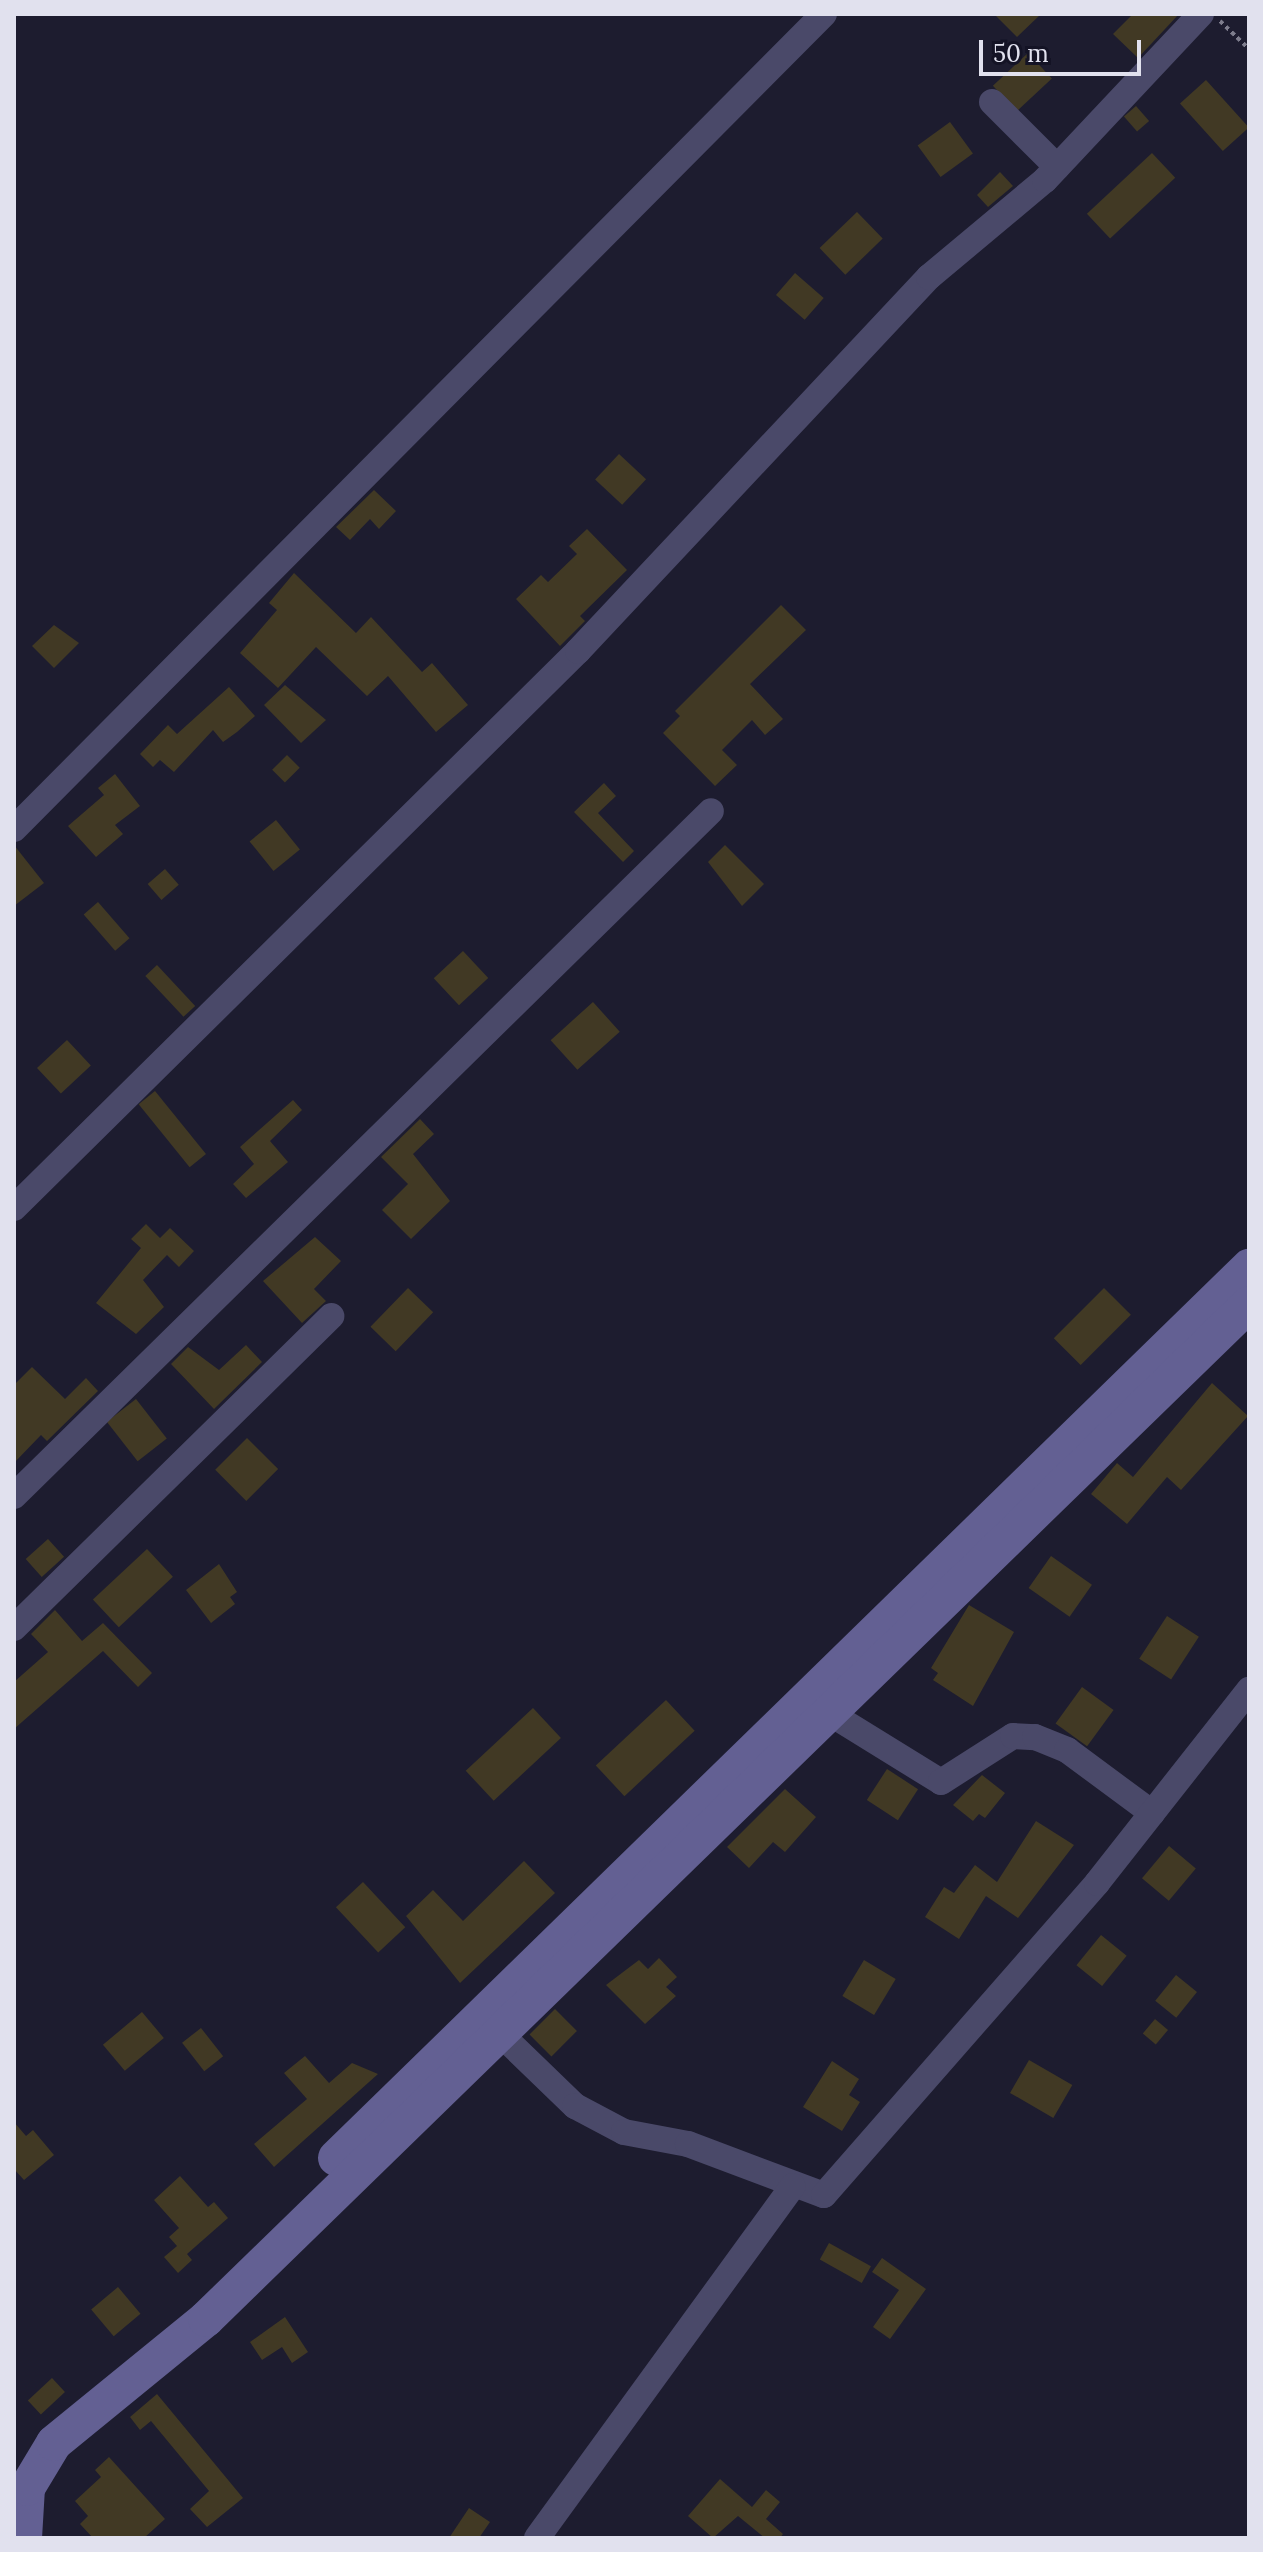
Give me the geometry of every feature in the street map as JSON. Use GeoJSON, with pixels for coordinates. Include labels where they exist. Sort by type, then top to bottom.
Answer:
{"type":"FeatureCollection","features":[{"type":"Feature","properties":{"kind":"main road"},"geometry":{"type":"LineString","coordinates":[[21,2535],[27,2488],[43,2456],[145,2364],[206,2319],[490,2024],[1249,1267]]}},
{"type":"Feature","properties":{"kind":"main road"},"geometry":{"type":"LineString","coordinates":[[490,2024],[831,1714],[1249,1304]]}},
{"type":"Feature","properties":{"kind":"street"},"geometry":{"type":"LineString","coordinates":[[14,829],[824,14]]}},
{"type":"Feature","properties":{"kind":"street"},"geometry":{"type":"LineString","coordinates":[[14,1208],[578,651],[929,277],[1057,167],[1201,14]]}},
{"type":"Feature","properties":{"kind":"street"},"geometry":{"type":"LineString","coordinates":[[992,102],[1057,167]]}},
{"type":"Feature","properties":{"kind":"street"},"geometry":{"type":"LineString","coordinates":[[14,1496],[711,811]]}},
{"type":"Feature","properties":{"kind":"street"},"geometry":{"type":"LineString","coordinates":[[14,1628],[332,1316]]}},
{"type":"Feature","properties":{"kind":"street"},"geometry":{"type":"LineString","coordinates":[[490,2024],[575,2106],[624,2132],[688,2144],[793,2186],[824,2195],[948,2059],[1152,1813],[1249,1690]]}},
{"type":"Feature","properties":{"kind":"street"},"geometry":{"type":"LineString","coordinates":[[831,1714],[941,1782],[1013,1736],[1035,1737],[1067,1750],[1152,1813]]}},
{"type":"Feature","properties":{"kind":"street"},"geometry":{"type":"LineString","coordinates":[[537,2538],[793,2186]]}},
{"type":"Feature","properties":{"kind":"path"},"geometry":{"type":"LineString","coordinates":[[1213,14],[1249,49]]}},
{"type":"Feature","properties":{"kind":"building"},"geometry":{"type":"Polygon","coordinates":[[[994,14],[1041,14],[1017,37],[994,14]]]}},
{"type":"Feature","properties":{"kind":"building"},"geometry":{"type":"Polygon","coordinates":[[[1133,14],[1179,14],[1138,58],[1113,34],[1133,14]]]}},
{"type":"Feature","properties":{"kind":"building"},"geometry":{"type":"Polygon","coordinates":[[[1028,53],[1052,79],[1017,111],[993,86],[1028,53]]]}},
{"type":"Feature","properties":{"kind":"building"},"geometry":{"type":"Polygon","coordinates":[[[1206,80],[1249,128],[1223,151],[1180,103],[1206,80]]]}},
{"type":"Feature","properties":{"kind":"building"},"geometry":{"type":"Polygon","coordinates":[[[1136,106],[1149,121],[1137,132],[1124,116],[1136,106]]]}},
{"type":"Feature","properties":{"kind":"building"},"geometry":{"type":"Polygon","coordinates":[[[950,122],[973,154],[941,177],[918,146],[950,122]]]}},
{"type":"Feature","properties":{"kind":"building"},"geometry":{"type":"Polygon","coordinates":[[[1152,153],[1175,178],[1110,239],[1087,214],[1152,153]]]}},
{"type":"Feature","properties":{"kind":"building"},"geometry":{"type":"Polygon","coordinates":[[[1000,172],[1013,186],[988,207],[977,195],[1000,172]]]}},
{"type":"Feature","properties":{"kind":"building"},"geometry":{"type":"Polygon","coordinates":[[[857,212],[883,239],[845,275],[820,248],[857,212]]]}},
{"type":"Feature","properties":{"kind":"building"},"geometry":{"type":"Polygon","coordinates":[[[795,273],[824,298],[805,320],[776,295],[795,273]]]}},
{"type":"Feature","properties":{"kind":"building"},"geometry":{"type":"Polygon","coordinates":[[[619,454],[646,479],[622,505],[595,480],[619,454]]]}},
{"type":"Feature","properties":{"kind":"building"},"geometry":{"type":"Polygon","coordinates":[[[374,490],[396,511],[379,529],[370,519],[350,540],[336,527],[374,490]]]}},
{"type":"Feature","properties":{"kind":"building"},"geometry":{"type":"Polygon","coordinates":[[[587,529],[627,570],[580,616],[585,621],[560,646],[516,599],[541,575],[548,582],[577,554],[569,546],[587,529]]]}},
{"type":"Feature","properties":{"kind":"building"},"geometry":{"type":"Polygon","coordinates":[[[294,573],[356,633],[371,617],[422,672],[432,663],[468,705],[436,732],[388,676],[367,696],[316,647],[278,688],[240,653],[277,610],[269,603],[294,573]]]}},
{"type":"Feature","properties":{"kind":"building"},"geometry":{"type":"Polygon","coordinates":[[[781,605],[806,630],[750,684],[783,719],[765,735],[752,720],[722,750],[737,765],[715,786],[663,733],[680,716],[675,711],[781,605]]]}},
{"type":"Feature","properties":{"kind":"building"},"geometry":{"type":"Polygon","coordinates":[[[54,625],[79,643],[54,668],[32,646],[54,625]]]}},
{"type":"Feature","properties":{"kind":"building"},"geometry":{"type":"Polygon","coordinates":[[[285,685],[326,720],[301,743],[264,705],[285,685]]]}},
{"type":"Feature","properties":{"kind":"building"},"geometry":{"type":"Polygon","coordinates":[[[229,687],[255,716],[237,732],[223,742],[213,730],[174,772],[160,760],[153,767],[140,754],[168,725],[177,734],[229,687]]]}},
{"type":"Feature","properties":{"kind":"building"},"geometry":{"type":"Polygon","coordinates":[[[287,755],[300,768],[285,783],[272,770],[287,755]]]}},
{"type":"Feature","properties":{"kind":"building"},"geometry":{"type":"Polygon","coordinates":[[[115,774],[140,806],[115,825],[123,834],[96,857],[68,826],[104,795],[98,788],[115,774]]]}},
{"type":"Feature","properties":{"kind":"building"},"geometry":{"type":"Polygon","coordinates":[[[604,783],[616,796],[598,813],[634,851],[623,862],[574,812],[604,783]]]}},
{"type":"Feature","properties":{"kind":"building"},"geometry":{"type":"Polygon","coordinates":[[[276,820],[300,850],[273,871],[250,841],[276,820]]]}},
{"type":"Feature","properties":{"kind":"building"},"geometry":{"type":"Polygon","coordinates":[[[14,845],[44,883],[14,906],[14,845]]]}},
{"type":"Feature","properties":{"kind":"building"},"geometry":{"type":"Polygon","coordinates":[[[725,845],[764,884],[742,906],[708,862],[725,845]]]}},
{"type":"Feature","properties":{"kind":"building"},"geometry":{"type":"Polygon","coordinates":[[[165,869],[179,885],[161,900],[148,884],[165,869]]]}},
{"type":"Feature","properties":{"kind":"building"},"geometry":{"type":"Polygon","coordinates":[[[98,902],[129,938],[115,951],[84,914],[98,902]]]}},
{"type":"Feature","properties":{"kind":"building"},"geometry":{"type":"Polygon","coordinates":[[[463,951],[488,978],[459,1005],[434,978],[463,951]]]}},
{"type":"Feature","properties":{"kind":"building"},"geometry":{"type":"Polygon","coordinates":[[[157,965],[195,1006],[183,1017],[145,976],[157,965]]]}},
{"type":"Feature","properties":{"kind":"building"},"geometry":{"type":"Polygon","coordinates":[[[593,1002],[620,1032],[577,1070],[551,1040],[593,1002]]]}},
{"type":"Feature","properties":{"kind":"building"},"geometry":{"type":"Polygon","coordinates":[[[67,1040],[91,1066],[61,1094],[37,1068],[67,1040]]]}},
{"type":"Feature","properties":{"kind":"building"},"geometry":{"type":"Polygon","coordinates":[[[155,1091],[206,1154],[190,1167],[139,1104],[155,1091]]]}},
{"type":"Feature","properties":{"kind":"building"},"geometry":{"type":"Polygon","coordinates":[[[293,1100],[302,1110],[270,1141],[288,1162],[246,1198],[233,1184],[254,1164],[240,1147],[293,1100]]]}},
{"type":"Feature","properties":{"kind":"building"},"geometry":{"type":"Polygon","coordinates":[[[420,1119],[434,1134],[413,1154],[450,1201],[411,1239],[382,1210],[408,1184],[381,1157],[420,1119]]]}},
{"type":"Feature","properties":{"kind":"building"},"geometry":{"type":"Polygon","coordinates":[[[146,1224],[160,1238],[170,1228],[194,1251],[179,1267],[167,1255],[143,1280],[164,1307],[136,1334],[96,1303],[141,1248],[131,1239],[146,1224]]]}},
{"type":"Feature","properties":{"kind":"building"},"geometry":{"type":"Polygon","coordinates":[[[315,1237],[341,1261],[314,1289],[326,1301],[302,1323],[263,1281],[315,1237]]]}},
{"type":"Feature","properties":{"kind":"building"},"geometry":{"type":"Polygon","coordinates":[[[408,1288],[433,1312],[396,1351],[370,1327],[408,1288]]]}},
{"type":"Feature","properties":{"kind":"building"},"geometry":{"type":"Polygon","coordinates":[[[1104,1288],[1131,1315],[1081,1365],[1054,1338],[1104,1288]]]}},
{"type":"Feature","properties":{"kind":"building"},"geometry":{"type":"Polygon","coordinates":[[[246,1345],[262,1362],[214,1409],[171,1364],[188,1347],[219,1370],[246,1345]]]}},
{"type":"Feature","properties":{"kind":"building"},"geometry":{"type":"Polygon","coordinates":[[[32,1367],[65,1399],[86,1378],[98,1391],[47,1441],[41,1435],[14,1463],[14,1385],[32,1367]]]}},
{"type":"Feature","properties":{"kind":"building"},"geometry":{"type":"Polygon","coordinates":[[[1212,1383],[1248,1416],[1181,1490],[1167,1477],[1127,1524],[1091,1494],[1117,1463],[1133,1477],[1212,1383]]]}},
{"type":"Feature","properties":{"kind":"building"},"geometry":{"type":"Polygon","coordinates":[[[136,1399],[167,1438],[138,1461],[107,1422],[136,1399]]]}},
{"type":"Feature","properties":{"kind":"building"},"geometry":{"type":"Polygon","coordinates":[[[247,1438],[278,1469],[246,1501],[215,1470],[247,1438]]]}},
{"type":"Feature","properties":{"kind":"building"},"geometry":{"type":"Polygon","coordinates":[[[48,1539],[64,1557],[42,1577],[26,1559],[48,1539]]]}},
{"type":"Feature","properties":{"kind":"building"},"geometry":{"type":"Polygon","coordinates":[[[147,1549],[173,1577],[119,1627],[93,1599],[147,1549]]]}},
{"type":"Feature","properties":{"kind":"building"},"geometry":{"type":"Polygon","coordinates":[[[1051,1556],[1092,1585],[1070,1617],[1029,1588],[1051,1556]]]}},
{"type":"Feature","properties":{"kind":"building"},"geometry":{"type":"Polygon","coordinates":[[[219,1564],[237,1592],[230,1597],[235,1604],[211,1623],[186,1590],[219,1564]]]}},
{"type":"Feature","properties":{"kind":"building"},"geometry":{"type":"Polygon","coordinates":[[[969,1605],[1014,1632],[973,1706],[933,1680],[938,1673],[931,1668],[969,1605]]]}},
{"type":"Feature","properties":{"kind":"building"},"geometry":{"type":"Polygon","coordinates":[[[55,1610],[82,1641],[103,1623],[152,1673],[138,1687],[103,1651],[14,1729],[14,1682],[48,1652],[31,1634],[55,1610]]]}},
{"type":"Feature","properties":{"kind":"building"},"geometry":{"type":"Polygon","coordinates":[[[1167,1616],[1199,1637],[1171,1679],[1139,1659],[1167,1616]]]}},
{"type":"Feature","properties":{"kind":"building"},"geometry":{"type":"Polygon","coordinates":[[[1082,1687],[1114,1710],[1087,1746],[1056,1723],[1082,1687]]]}},
{"type":"Feature","properties":{"kind":"building"},"geometry":{"type":"Polygon","coordinates":[[[666,1700],[695,1731],[624,1796],[596,1765],[666,1700]]]}},
{"type":"Feature","properties":{"kind":"building"},"geometry":{"type":"Polygon","coordinates":[[[533,1708],[561,1738],[494,1801],[466,1771],[533,1708]]]}},
{"type":"Feature","properties":{"kind":"building"},"geometry":{"type":"Polygon","coordinates":[[[887,1769],[918,1789],[898,1820],[867,1800],[887,1769]]]}},
{"type":"Feature","properties":{"kind":"building"},"geometry":{"type":"Polygon","coordinates":[[[982,1775],[1005,1793],[985,1818],[979,1814],[973,1821],[953,1805],[982,1775]]]}},
{"type":"Feature","properties":{"kind":"building"},"geometry":{"type":"Polygon","coordinates":[[[785,1789],[816,1817],[785,1852],[773,1842],[749,1868],[727,1847],[785,1789]]]}},
{"type":"Feature","properties":{"kind":"building"},"geometry":{"type":"Polygon","coordinates":[[[1036,1821],[1074,1845],[1018,1918],[986,1896],[959,1939],[925,1917],[944,1887],[954,1893],[975,1865],[997,1882],[1036,1821]]]}},
{"type":"Feature","properties":{"kind":"building"},"geometry":{"type":"Polygon","coordinates":[[[1169,1846],[1196,1868],[1169,1901],[1142,1878],[1169,1846]]]}},
{"type":"Feature","properties":{"kind":"building"},"geometry":{"type":"Polygon","coordinates":[[[524,1861],[555,1893],[460,1983],[406,1916],[433,1890],[463,1921],[524,1861]]]}},
{"type":"Feature","properties":{"kind":"building"},"geometry":{"type":"Polygon","coordinates":[[[363,1882],[405,1927],[378,1953],[336,1907],[363,1882]]]}},
{"type":"Feature","properties":{"kind":"building"},"geometry":{"type":"Polygon","coordinates":[[[1101,1935],[1127,1956],[1102,1986],[1076,1965],[1101,1935]]]}},
{"type":"Feature","properties":{"kind":"building"},"geometry":{"type":"Polygon","coordinates":[[[659,1958],[677,1977],[666,1987],[676,1996],[645,2024],[606,1985],[639,1960],[648,1969],[659,1958]]]}},
{"type":"Feature","properties":{"kind":"building"},"geometry":{"type":"Polygon","coordinates":[[[864,1960],[896,1979],[874,2015],[842,1996],[864,1960]]]}},
{"type":"Feature","properties":{"kind":"building"},"geometry":{"type":"Polygon","coordinates":[[[1176,1975],[1197,1992],[1176,2018],[1155,2001],[1176,1975]]]}},
{"type":"Feature","properties":{"kind":"building"},"geometry":{"type":"Polygon","coordinates":[[[555,2009],[577,2031],[551,2056],[530,2034],[555,2009]]]}},
{"type":"Feature","properties":{"kind":"building"},"geometry":{"type":"Polygon","coordinates":[[[142,2012],[164,2038],[125,2071],[103,2045],[142,2012]]]}},
{"type":"Feature","properties":{"kind":"building"},"geometry":{"type":"Polygon","coordinates":[[[1155,2019],[1168,2030],[1156,2044],[1143,2034],[1155,2019]]]}},
{"type":"Feature","properties":{"kind":"building"},"geometry":{"type":"Polygon","coordinates":[[[201,2028],[223,2056],[204,2071],[182,2043],[201,2028]]]}},
{"type":"Feature","properties":{"kind":"building"},"geometry":{"type":"Polygon","coordinates":[[[305,2056],[329,2083],[352,2063],[378,2074],[274,2167],[254,2144],[307,2099],[284,2073],[305,2056]]]}},
{"type":"Feature","properties":{"kind":"building"},"geometry":{"type":"Polygon","coordinates":[[[1029,2060],[1072,2085],[1053,2118],[1010,2093],[1029,2060]]]}},
{"type":"Feature","properties":{"kind":"building"},"geometry":{"type":"Polygon","coordinates":[[[832,2061],[859,2079],[849,2095],[860,2102],[842,2131],[803,2107],[832,2061]]]}},
{"type":"Feature","properties":{"kind":"building"},"geometry":{"type":"Polygon","coordinates":[[[14,2122],[26,2136],[33,2130],[54,2155],[24,2180],[14,2169],[14,2122]]]}},
{"type":"Feature","properties":{"kind":"building"},"geometry":{"type":"Polygon","coordinates":[[[180,2176],[208,2207],[214,2202],[228,2218],[187,2254],[192,2260],[178,2273],[164,2257],[177,2246],[169,2237],[179,2228],[154,2200],[180,2176]]]}},
{"type":"Feature","properties":{"kind":"building"},"geometry":{"type":"Polygon","coordinates":[[[829,2243],[871,2266],[862,2283],[820,2260],[829,2243]]]}},
{"type":"Feature","properties":{"kind":"building"},"geometry":{"type":"Polygon","coordinates":[[[882,2258],[926,2289],[890,2339],[873,2327],[899,2290],[872,2272],[882,2258]]]}},
{"type":"Feature","properties":{"kind":"building"},"geometry":{"type":"Polygon","coordinates":[[[118,2287],[140,2314],[114,2336],[91,2309],[118,2287]]]}},
{"type":"Feature","properties":{"kind":"building"},"geometry":{"type":"Polygon","coordinates":[[[285,2317],[308,2352],[292,2363],[282,2347],[262,2360],[250,2342],[285,2317]]]}},
{"type":"Feature","properties":{"kind":"building"},"geometry":{"type":"Polygon","coordinates":[[[52,2378],[65,2392],[41,2414],[28,2401],[52,2378]]]}},
{"type":"Feature","properties":{"kind":"building"},"geometry":{"type":"Polygon","coordinates":[[[157,2394],[243,2498],[207,2527],[190,2509],[209,2491],[151,2421],[140,2430],[130,2417],[157,2394]]]}},
{"type":"Feature","properties":{"kind":"building"},"geometry":{"type":"Polygon","coordinates":[[[109,2457],[165,2519],[144,2538],[93,2538],[80,2524],[88,2516],[75,2501],[101,2477],[95,2470],[109,2457]]]}},
{"type":"Feature","properties":{"kind":"building"},"geometry":{"type":"Polygon","coordinates":[[[720,2479],[752,2507],[766,2490],[780,2502],[766,2519],[783,2534],[780,2538],[765,2538],[738,2516],[713,2538],[688,2516],[720,2479]]]}},
{"type":"Feature","properties":{"kind":"building"},"geometry":{"type":"Polygon","coordinates":[[[469,2508],[490,2522],[479,2538],[449,2538],[469,2508]]]}}]}
